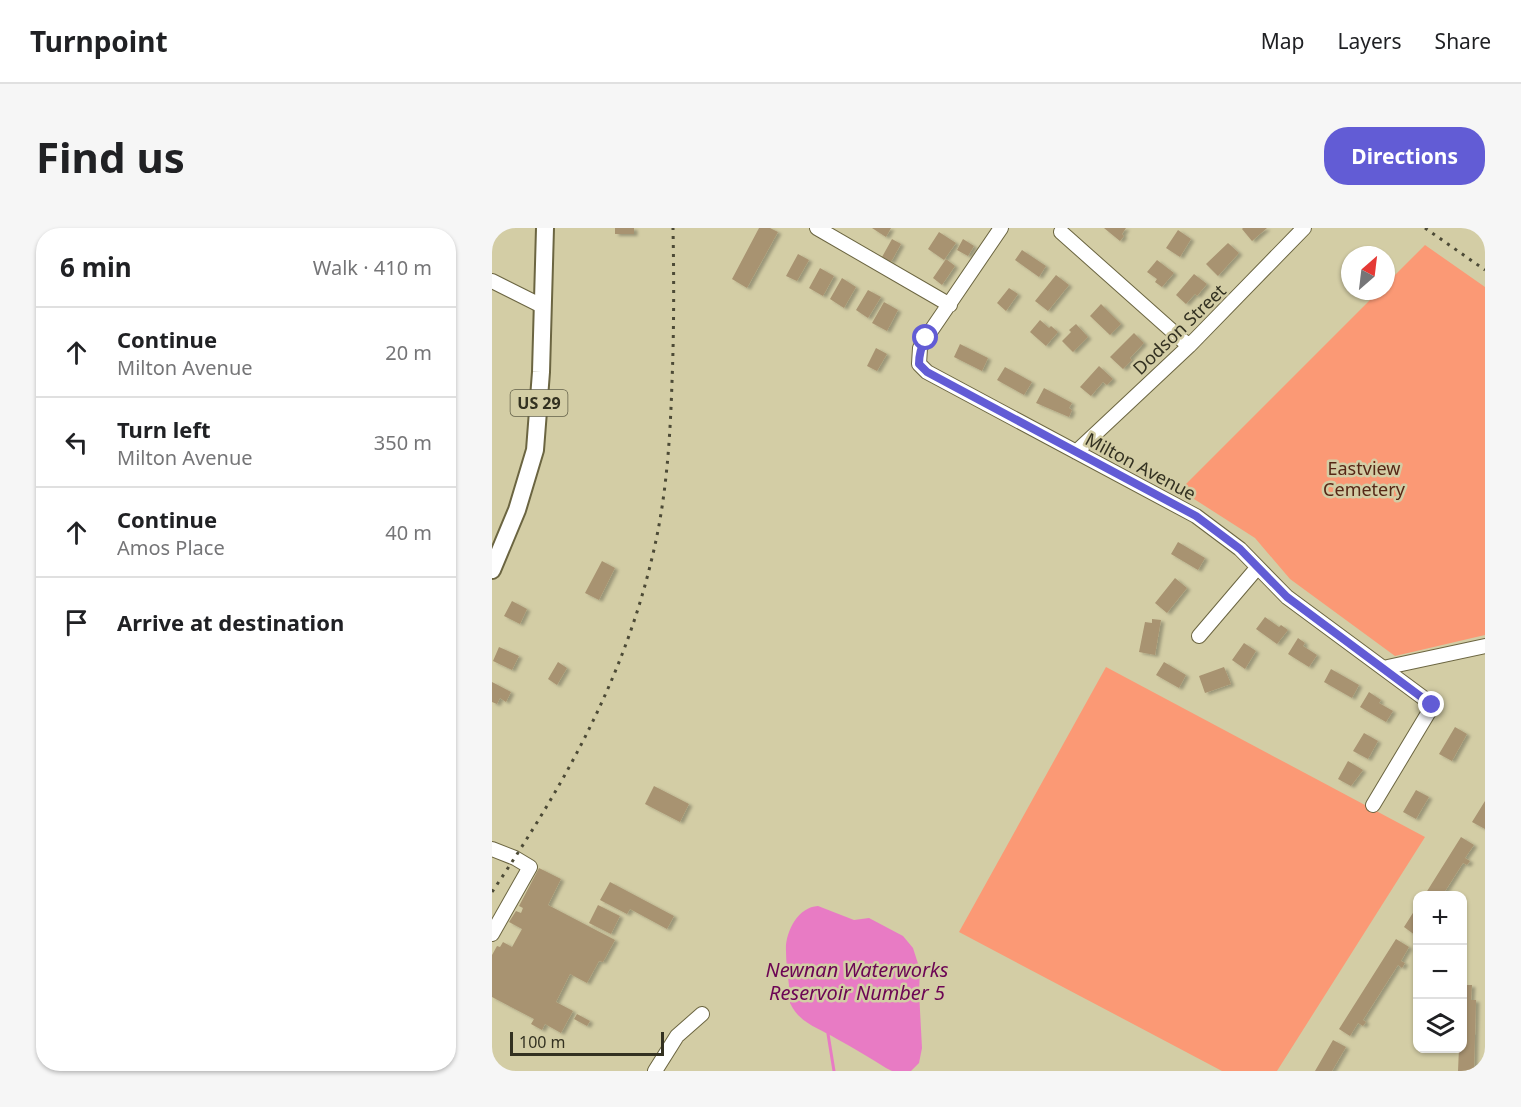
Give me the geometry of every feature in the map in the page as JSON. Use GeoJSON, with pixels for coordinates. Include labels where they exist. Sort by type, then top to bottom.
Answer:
{"type":"FeatureCollection","features":[{"type":"Feature","properties":{"kind":"main road","name":"US 29"},"geometry":{"type":"LineString","coordinates":[[492,570],[517,510],[535,450],[542,372],[545,228]]}},
{"type":"Feature","properties":{"kind":"street"},"geometry":{"type":"LineString","coordinates":[[817,228],[950,305],[1001,228]]}},
{"type":"Feature","properties":{"kind":"street","name":"Dodson Street"},"geometry":{"type":"LineString","coordinates":[[1076,452],[1190,346],[1304,228]]}},
{"type":"Feature","properties":{"kind":"street"},"geometry":{"type":"LineString","coordinates":[[1061,232],[1190,346]]}},
{"type":"Feature","properties":{"kind":"street"},"geometry":{"type":"LineString","coordinates":[[492,281],[543,306]]}},
{"type":"Feature","properties":{"kind":"street","name":"Milton Avenue"},"geometry":{"type":"LineString","coordinates":[[950,305],[920,348],[919,364],[927,372],[1196,516],[1240,549],[1287,597],[1432,705],[1373,805]]}},
{"type":"Feature","properties":{"kind":"street"},"geometry":{"type":"LineString","coordinates":[[1199,636],[1257,568]]}},
{"type":"Feature","properties":{"kind":"street"},"geometry":{"type":"LineString","coordinates":[[1383,668],[1485,646]]}},
{"type":"Feature","properties":{"kind":"street"},"geometry":{"type":"LineString","coordinates":[[492,849],[530,867],[492,934]]}},
{"type":"Feature","properties":{"kind":"street"},"geometry":{"type":"LineString","coordinates":[[655,1071],[677,1035],[702,1014]]}},
{"type":"Feature","properties":{"kind":"green space","name":"Eastview Cemetery"},"geometry":{"type":"Polygon","coordinates":[[[1425,245],[1485,287],[1485,635],[1395,656],[1290,579],[1255,538],[1180,490],[1370,300],[1395,300],[1395,275],[1425,245]]]}},
{"type":"Feature","properties":{"kind":"green space"},"geometry":{"type":"Polygon","coordinates":[[[1106,667],[1425,837],[1277,1071],[1222,1071],[959,932],[1106,667]]]}},
{"type":"Feature","properties":{"kind":"water","name":"Newnan Waterworks Reservoir Number 5"},"geometry":{"type":"Polygon","coordinates":[[[818,906],[854,920],[869,918],[903,936],[913,948],[920,970],[922,1048],[919,1063],[911,1071],[892,1071],[886,1068],[810,1025],[799,1016],[790,1003],[786,944],[790,929],[804,911],[818,906]]]}},
{"type":"Feature","properties":{"kind":"building"},"geometry":{"type":"Polygon","coordinates":[[[615,228],[634,228],[634,234],[615,234],[615,228]]]}},
{"type":"Feature","properties":{"kind":"building"},"geometry":{"type":"Polygon","coordinates":[[[759,228],[770,228],[778,232],[747,288],[732,279],[759,228]]]}},
{"type":"Feature","properties":{"kind":"building"},"geometry":{"type":"Polygon","coordinates":[[[872,228],[891,228],[886,237],[872,228]]]}},
{"type":"Feature","properties":{"kind":"building"},"geometry":{"type":"Polygon","coordinates":[[[1104,228],[1126,228],[1120,241],[1104,228]]]}},
{"type":"Feature","properties":{"kind":"building"},"geometry":{"type":"Polygon","coordinates":[[[1243,228],[1267,228],[1252,241],[1243,228]]]}},
{"type":"Feature","properties":{"kind":"building"},"geometry":{"type":"Polygon","coordinates":[[[1178,230],[1191,239],[1180,257],[1166,248],[1178,230]]]}},
{"type":"Feature","properties":{"kind":"building"},"geometry":{"type":"Polygon","coordinates":[[[939,232],[956,243],[944,260],[928,249],[939,232]]]}},
{"type":"Feature","properties":{"kind":"building"},"geometry":{"type":"Polygon","coordinates":[[[892,239],[901,244],[891,262],[882,257],[892,239]]]}},
{"type":"Feature","properties":{"kind":"building"},"geometry":{"type":"Polygon","coordinates":[[[963,239],[974,246],[968,256],[957,250],[963,239]]]}},
{"type":"Feature","properties":{"kind":"building"},"geometry":{"type":"Polygon","coordinates":[[[1228,243],[1239,253],[1218,276],[1206,264],[1228,243]]]}},
{"type":"Feature","properties":{"kind":"building"},"geometry":{"type":"Polygon","coordinates":[[[1022,250],[1046,266],[1039,277],[1015,260],[1022,250]]]}},
{"type":"Feature","properties":{"kind":"building"},"geometry":{"type":"Polygon","coordinates":[[[798,254],[809,260],[797,281],[786,276],[798,254]]]}},
{"type":"Feature","properties":{"kind":"building"},"geometry":{"type":"Polygon","coordinates":[[[946,259],[955,266],[942,285],[933,278],[946,259]]]}},
{"type":"Feature","properties":{"kind":"building"},"geometry":{"type":"Polygon","coordinates":[[[1157,260],[1174,273],[1162,287],[1155,282],[1157,279],[1147,272],[1157,260]]]}},
{"type":"Feature","properties":{"kind":"building"},"geometry":{"type":"Polygon","coordinates":[[[820,268],[834,276],[823,296],[809,288],[820,268]]]}},
{"type":"Feature","properties":{"kind":"building"},"geometry":{"type":"Polygon","coordinates":[[[1194,274],[1207,284],[1186,304],[1176,295],[1194,274]]]}},
{"type":"Feature","properties":{"kind":"building"},"geometry":{"type":"Polygon","coordinates":[[[1056,275],[1069,285],[1048,311],[1035,301],[1056,275]]]}},
{"type":"Feature","properties":{"kind":"building"},"geometry":{"type":"Polygon","coordinates":[[[842,278],[856,287],[844,308],[830,299],[842,278]]]}},
{"type":"Feature","properties":{"kind":"building"},"geometry":{"type":"Polygon","coordinates":[[[1009,288],[1018,294],[1006,311],[997,303],[1009,288]]]}},
{"type":"Feature","properties":{"kind":"building"},"geometry":{"type":"Polygon","coordinates":[[[868,290],[881,297],[868,318],[856,310],[868,290]]]}},
{"type":"Feature","properties":{"kind":"building"},"geometry":{"type":"Polygon","coordinates":[[[884,302],[898,310],[887,331],[872,323],[884,302]]]}},
{"type":"Feature","properties":{"kind":"building"},"geometry":{"type":"Polygon","coordinates":[[[1101,304],[1121,324],[1110,335],[1090,316],[1101,304]]]}},
{"type":"Feature","properties":{"kind":"building"},"geometry":{"type":"Polygon","coordinates":[[[1040,320],[1058,332],[1046,346],[1030,332],[1040,320]]]}},
{"type":"Feature","properties":{"kind":"building"},"geometry":{"type":"Polygon","coordinates":[[[1076,324],[1088,337],[1073,352],[1062,341],[1076,324]]]}},
{"type":"Feature","properties":{"kind":"building"},"geometry":{"type":"Polygon","coordinates":[[[1134,333],[1144,343],[1123,369],[1110,357],[1134,333]]]}},
{"type":"Feature","properties":{"kind":"building"},"geometry":{"type":"Polygon","coordinates":[[[960,344],[988,358],[982,371],[954,357],[960,344]]]}},
{"type":"Feature","properties":{"kind":"building"},"geometry":{"type":"Polygon","coordinates":[[[876,348],[887,354],[877,371],[867,366],[876,348]]]}},
{"type":"Feature","properties":{"kind":"building"},"geometry":{"type":"Polygon","coordinates":[[[1099,366],[1113,379],[1107,385],[1103,382],[1091,396],[1080,387],[1099,366]]]}},
{"type":"Feature","properties":{"kind":"building"},"geometry":{"type":"Polygon","coordinates":[[[1005,367],[1032,382],[1024,395],[997,380],[1005,367]]]}},
{"type":"Feature","properties":{"kind":"building"},"geometry":{"type":"Polygon","coordinates":[[[1044,388],[1072,403],[1069,408],[1072,410],[1069,417],[1036,403],[1044,388]]]}},
{"type":"Feature","properties":{"kind":"building"},"geometry":{"type":"Polygon","coordinates":[[[1178,542],[1205,558],[1198,570],[1171,554],[1178,542]]]}},
{"type":"Feature","properties":{"kind":"building"},"geometry":{"type":"Polygon","coordinates":[[[602,561],[615,568],[599,600],[585,593],[602,561]]]}},
{"type":"Feature","properties":{"kind":"building"},"geometry":{"type":"Polygon","coordinates":[[[1175,578],[1187,588],[1167,613],[1155,603],[1175,578]]]}},
{"type":"Feature","properties":{"kind":"building"},"geometry":{"type":"Polygon","coordinates":[[[512,601],[527,609],[520,624],[504,616],[512,601]]]}},
{"type":"Feature","properties":{"kind":"building"},"geometry":{"type":"Polygon","coordinates":[[[1265,617],[1279,627],[1281,625],[1288,630],[1277,644],[1256,629],[1265,617]]]}},
{"type":"Feature","properties":{"kind":"building"},"geometry":{"type":"Polygon","coordinates":[[[1152,619],[1161,620],[1155,655],[1139,652],[1145,622],[1152,623],[1152,619]]]}},
{"type":"Feature","properties":{"kind":"building"},"geometry":{"type":"Polygon","coordinates":[[[1298,638],[1305,643],[1303,646],[1317,655],[1309,667],[1288,654],[1298,638]]]}},
{"type":"Feature","properties":{"kind":"building"},"geometry":{"type":"Polygon","coordinates":[[[1244,643],[1256,651],[1245,669],[1232,660],[1244,643]]]}},
{"type":"Feature","properties":{"kind":"building"},"geometry":{"type":"Polygon","coordinates":[[[499,647],[519,656],[512,670],[493,661],[499,647]]]}},
{"type":"Feature","properties":{"kind":"building"},"geometry":{"type":"Polygon","coordinates":[[[558,662],[567,668],[557,685],[548,679],[558,662]]]}},
{"type":"Feature","properties":{"kind":"building"},"geometry":{"type":"Polygon","coordinates":[[[1164,662],[1186,675],[1179,688],[1156,675],[1164,662]]]}},
{"type":"Feature","properties":{"kind":"building"},"geometry":{"type":"Polygon","coordinates":[[[1224,667],[1231,684],[1205,693],[1199,676],[1224,667]]]}},
{"type":"Feature","properties":{"kind":"building"},"geometry":{"type":"Polygon","coordinates":[[[1331,669],[1359,685],[1352,698],[1324,682],[1331,669]]]}},
{"type":"Feature","properties":{"kind":"building"},"geometry":{"type":"Polygon","coordinates":[[[492,682],[511,692],[506,702],[500,698],[497,704],[492,702],[492,682]]]}},
{"type":"Feature","properties":{"kind":"building"},"geometry":{"type":"Polygon","coordinates":[[[1369,692],[1381,700],[1379,703],[1393,711],[1386,722],[1360,707],[1369,692]]]}},
{"type":"Feature","properties":{"kind":"building"},"geometry":{"type":"Polygon","coordinates":[[[1455,727],[1467,734],[1452,761],[1439,754],[1455,727]]]}},
{"type":"Feature","properties":{"kind":"building"},"geometry":{"type":"Polygon","coordinates":[[[1364,733],[1378,741],[1368,759],[1353,751],[1364,733]]]}},
{"type":"Feature","properties":{"kind":"building"},"geometry":{"type":"Polygon","coordinates":[[[1348,761],[1363,770],[1351,786],[1338,779],[1348,761]]]}},
{"type":"Feature","properties":{"kind":"building"},"geometry":{"type":"Polygon","coordinates":[[[654,786],[689,804],[680,822],[645,804],[654,786]]]}},
{"type":"Feature","properties":{"kind":"building"},"geometry":{"type":"Polygon","coordinates":[[[1416,790],[1429,797],[1416,819],[1403,812],[1416,790]]]}},
{"type":"Feature","properties":{"kind":"building"},"geometry":{"type":"Polygon","coordinates":[[[1485,801],[1485,829],[1472,822],[1485,801]]]}},
{"type":"Feature","properties":{"kind":"building"},"geometry":{"type":"Polygon","coordinates":[[[1461,837],[1474,845],[1465,858],[1470,861],[1467,865],[1463,863],[1445,891],[1427,891],[1461,837]]]}},
{"type":"Feature","properties":{"kind":"building"},"geometry":{"type":"Polygon","coordinates":[[[539,868],[561,879],[548,905],[615,940],[603,962],[599,961],[587,983],[570,974],[556,1002],[573,1011],[561,1033],[545,1024],[542,1030],[531,1024],[534,1019],[492,997],[492,955],[497,946],[500,947],[503,942],[512,947],[522,929],[509,922],[516,911],[521,913],[523,908],[519,906],[539,868]]]}},
{"type":"Feature","properties":{"kind":"building"},"geometry":{"type":"Polygon","coordinates":[[[610,882],[674,916],[667,929],[630,909],[627,914],[600,900],[610,882]]]}},
{"type":"Feature","properties":{"kind":"building"},"geometry":{"type":"Polygon","coordinates":[[[598,905],[620,916],[611,934],[589,923],[598,905]]]}},
{"type":"Feature","properties":{"kind":"building"},"geometry":{"type":"Polygon","coordinates":[[[1413,913],[1413,934],[1404,927],[1413,913]]]}},
{"type":"Feature","properties":{"kind":"building"},"geometry":{"type":"Polygon","coordinates":[[[1396,939],[1409,947],[1401,961],[1405,963],[1402,968],[1398,965],[1363,1020],[1366,1022],[1363,1026],[1358,1023],[1350,1036],[1339,1029],[1396,939]]]}},
{"type":"Feature","properties":{"kind":"building"},"geometry":{"type":"Polygon","coordinates":[[[1467,985],[1472,985],[1471,1000],[1476,1000],[1474,1071],[1458,1071],[1459,1053],[1467,1053],[1467,985]]]}},
{"type":"Feature","properties":{"kind":"building"},"geometry":{"type":"Polygon","coordinates":[[[577,1014],[590,1021],[587,1026],[574,1019],[577,1014]]]}},
{"type":"Feature","properties":{"kind":"building"},"geometry":{"type":"Polygon","coordinates":[[[1333,1040],[1346,1047],[1332,1071],[1315,1071],[1333,1040]]]}},
{"type":"Feature","properties":{"kind":"waterway"},"geometry":{"type":"LineString","coordinates":[[828,1034],[834,1071]]}},
{"type":"Feature","properties":{"kind":"railway"},"geometry":{"type":"LineString","coordinates":[[492,892],[565,775],[606,693],[639,607],[656,540],[666,473],[673,363],[673,228]]}},
{"type":"Feature","properties":{"kind":"railway"},"geometry":{"type":"LineString","coordinates":[[1425,228],[1485,270]]}},
{"type":"Feature","properties":{"kind":"route"},"geometry":{"type":"LineString","coordinates":[[926,338],[920,348],[919,364],[927,372],[1196,516],[1240,549],[1287,597],[1432,705]]}}]}
